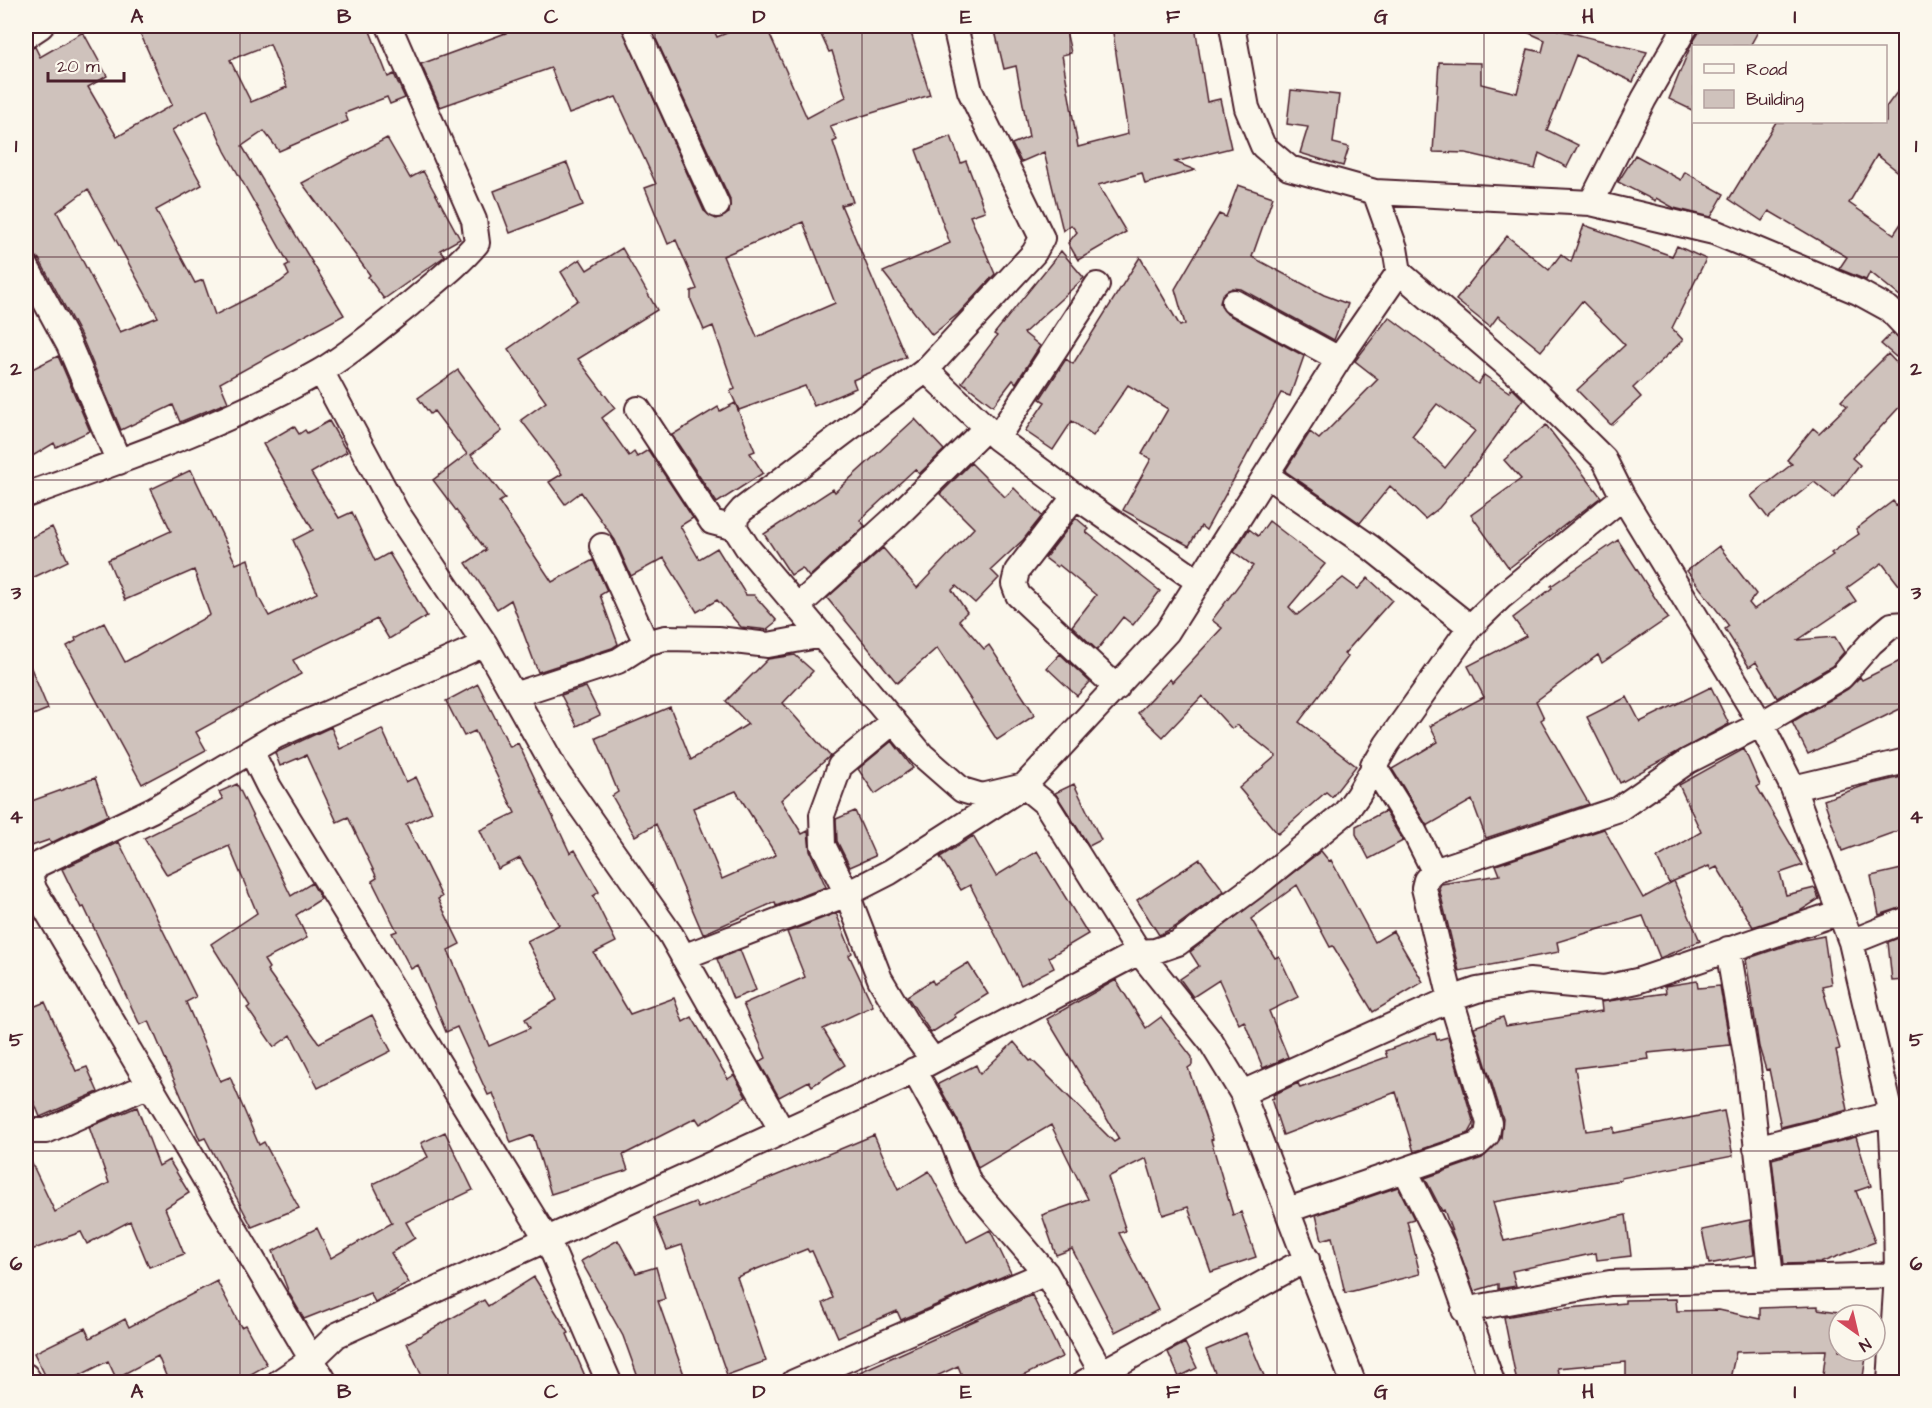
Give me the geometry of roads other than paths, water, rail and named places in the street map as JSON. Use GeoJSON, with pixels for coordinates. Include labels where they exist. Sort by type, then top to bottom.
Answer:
{"type":"FeatureCollection","features":[{"type":"Feature","properties":{"kind":"street"},"geometry":{"type":"LineString","coordinates":[[26,36],[41,26]]}},
{"type":"Feature","properties":{"kind":"street"},"geometry":{"type":"LineString","coordinates":[[26,495],[166,446],[239,413],[321,371],[453,268],[477,243],[474,220],[389,26]]}},
{"type":"Feature","properties":{"kind":"street"},"geometry":{"type":"LineString","coordinates":[[635,26],[717,205]]}},
{"type":"Feature","properties":{"kind":"street"},"geometry":{"type":"LineString","coordinates":[[955,26],[970,91],[1042,238],[1034,253],[926,370],[742,510],[736,518],[735,528],[747,547],[799,605],[922,755],[962,790],[982,796],[1024,786]]}},
{"type":"Feature","properties":{"kind":"street"},"geometry":{"type":"LineString","coordinates":[[1232,26],[1247,108],[1263,146],[1289,168],[1375,192],[1591,203],[1714,232],[1858,292],[1889,309],[1906,327]]}},
{"type":"Feature","properties":{"kind":"street"},"geometry":{"type":"LineString","coordinates":[[1591,203],[1644,99],[1686,26]]}},
{"type":"Feature","properties":{"kind":"street"},"geometry":{"type":"LineString","coordinates":[[1375,192],[1395,248],[1399,272],[1523,379],[1604,459],[1623,497],[1761,724],[1793,788],[1851,942],[1891,1114],[1897,1275],[1890,1383]]}},
{"type":"Feature","properties":{"kind":"street"},"geometry":{"type":"LineString","coordinates":[[26,266],[69,345],[120,462]]}},
{"type":"Feature","properties":{"kind":"street"},"geometry":{"type":"LineString","coordinates":[[683,957],[847,894],[890,872],[1024,786],[1167,632],[1339,358],[1399,272]]}},
{"type":"Feature","properties":{"kind":"street"},"geometry":{"type":"LineString","coordinates":[[799,605],[992,433],[1097,285]]}},
{"type":"Feature","properties":{"kind":"street"},"geometry":{"type":"LineString","coordinates":[[1234,302],[1339,358]]}},
{"type":"Feature","properties":{"kind":"street"},"geometry":{"type":"LineString","coordinates":[[926,370],[992,433],[1075,496],[1199,582]]}},
{"type":"Feature","properties":{"kind":"street"},"geometry":{"type":"LineString","coordinates":[[321,371],[396,511],[485,644],[558,774],[671,935],[782,1131]]}},
{"type":"Feature","properties":{"kind":"street"},"geometry":{"type":"LineString","coordinates":[[638,409],[712,522],[735,528]]}},
{"type":"Feature","properties":{"kind":"street"},"geometry":{"type":"LineString","coordinates":[[1266,476],[1370,548],[1470,627]]}},
{"type":"Feature","properties":{"kind":"street"},"geometry":{"type":"LineString","coordinates":[[1075,496],[1017,571],[1014,584],[1018,595],[1117,688]]}},
{"type":"Feature","properties":{"kind":"street"},"geometry":{"type":"LineString","coordinates":[[279,1383],[311,1360],[338,1335],[548,1241],[924,1065],[1139,952],[1155,951],[1178,943],[1259,883],[1345,813],[1358,795],[1373,765],[1470,627],[1501,597],[1623,497]]}},
{"type":"Feature","properties":{"kind":"street"},"geometry":{"type":"LineString","coordinates":[[602,546],[646,643]]}},
{"type":"Feature","properties":{"kind":"street"},"geometry":{"type":"LineString","coordinates":[[1288,1210],[1477,1144],[1487,1136],[1489,1123],[1451,999],[1424,888],[1426,880],[1434,871],[1619,809],[1688,761],[1761,724],[1841,677],[1871,643],[1892,625],[1906,624]]}},
{"type":"Feature","properties":{"kind":"street"},"geometry":{"type":"LineString","coordinates":[[514,695],[618,661],[646,643],[665,638],[718,639],[768,645],[823,635]]}},
{"type":"Feature","properties":{"kind":"street"},"geometry":{"type":"LineString","coordinates":[[325,1383],[34,889],[30,874],[39,864],[152,810],[276,736],[485,644]]}},
{"type":"Feature","properties":{"kind":"street"},"geometry":{"type":"LineString","coordinates":[[894,721],[840,766],[822,815],[823,844],[847,894],[880,979],[908,1026],[969,1183],[1046,1273],[1092,1380],[1307,1259]]}},
{"type":"Feature","properties":{"kind":"street"},"geometry":{"type":"LineString","coordinates":[[251,751],[269,787],[548,1241],[609,1383]]}},
{"type":"Feature","properties":{"kind":"street"},"geometry":{"type":"LineString","coordinates":[[1793,788],[1906,761]]}},
{"type":"Feature","properties":{"kind":"street"},"geometry":{"type":"LineString","coordinates":[[1373,765],[1414,831],[1434,871]]}},
{"type":"Feature","properties":{"kind":"street"},"geometry":{"type":"LineString","coordinates":[[1024,786],[1046,804],[1139,952],[1211,1042],[1242,1093],[1353,1383]]}},
{"type":"Feature","properties":{"kind":"street"},"geometry":{"type":"LineString","coordinates":[[1242,1093],[1451,999],[1477,990],[1529,981],[1604,988],[1637,981],[1840,912]]}},
{"type":"Feature","properties":{"kind":"street"},"geometry":{"type":"LineString","coordinates":[[1851,942],[1906,920]]}},
{"type":"Feature","properties":{"kind":"street"},"geometry":{"type":"LineString","coordinates":[[1728,949],[1748,1067],[1771,1278]]}},
{"type":"Feature","properties":{"kind":"street"},"geometry":{"type":"LineString","coordinates":[[26,1131],[46,1131],[149,1085]]}},
{"type":"Feature","properties":{"kind":"street"},"geometry":{"type":"LineString","coordinates":[[1756,1148],[1891,1114]]}},
{"type":"Feature","properties":{"kind":"street"},"geometry":{"type":"LineString","coordinates":[[1406,1170],[1444,1248],[1464,1310],[1492,1383]]}},
{"type":"Feature","properties":{"kind":"street"},"geometry":{"type":"LineString","coordinates":[[794,1383],[1046,1273]]}},
{"type":"Feature","properties":{"kind":"street"},"geometry":{"type":"LineString","coordinates":[[1464,1310],[1610,1283],[1897,1275]]}},
{"type":"Feature","properties":{"kind":"street"},"geometry":{"type":"LineString","coordinates":[[26,1376],[30,1383]]}}]}
